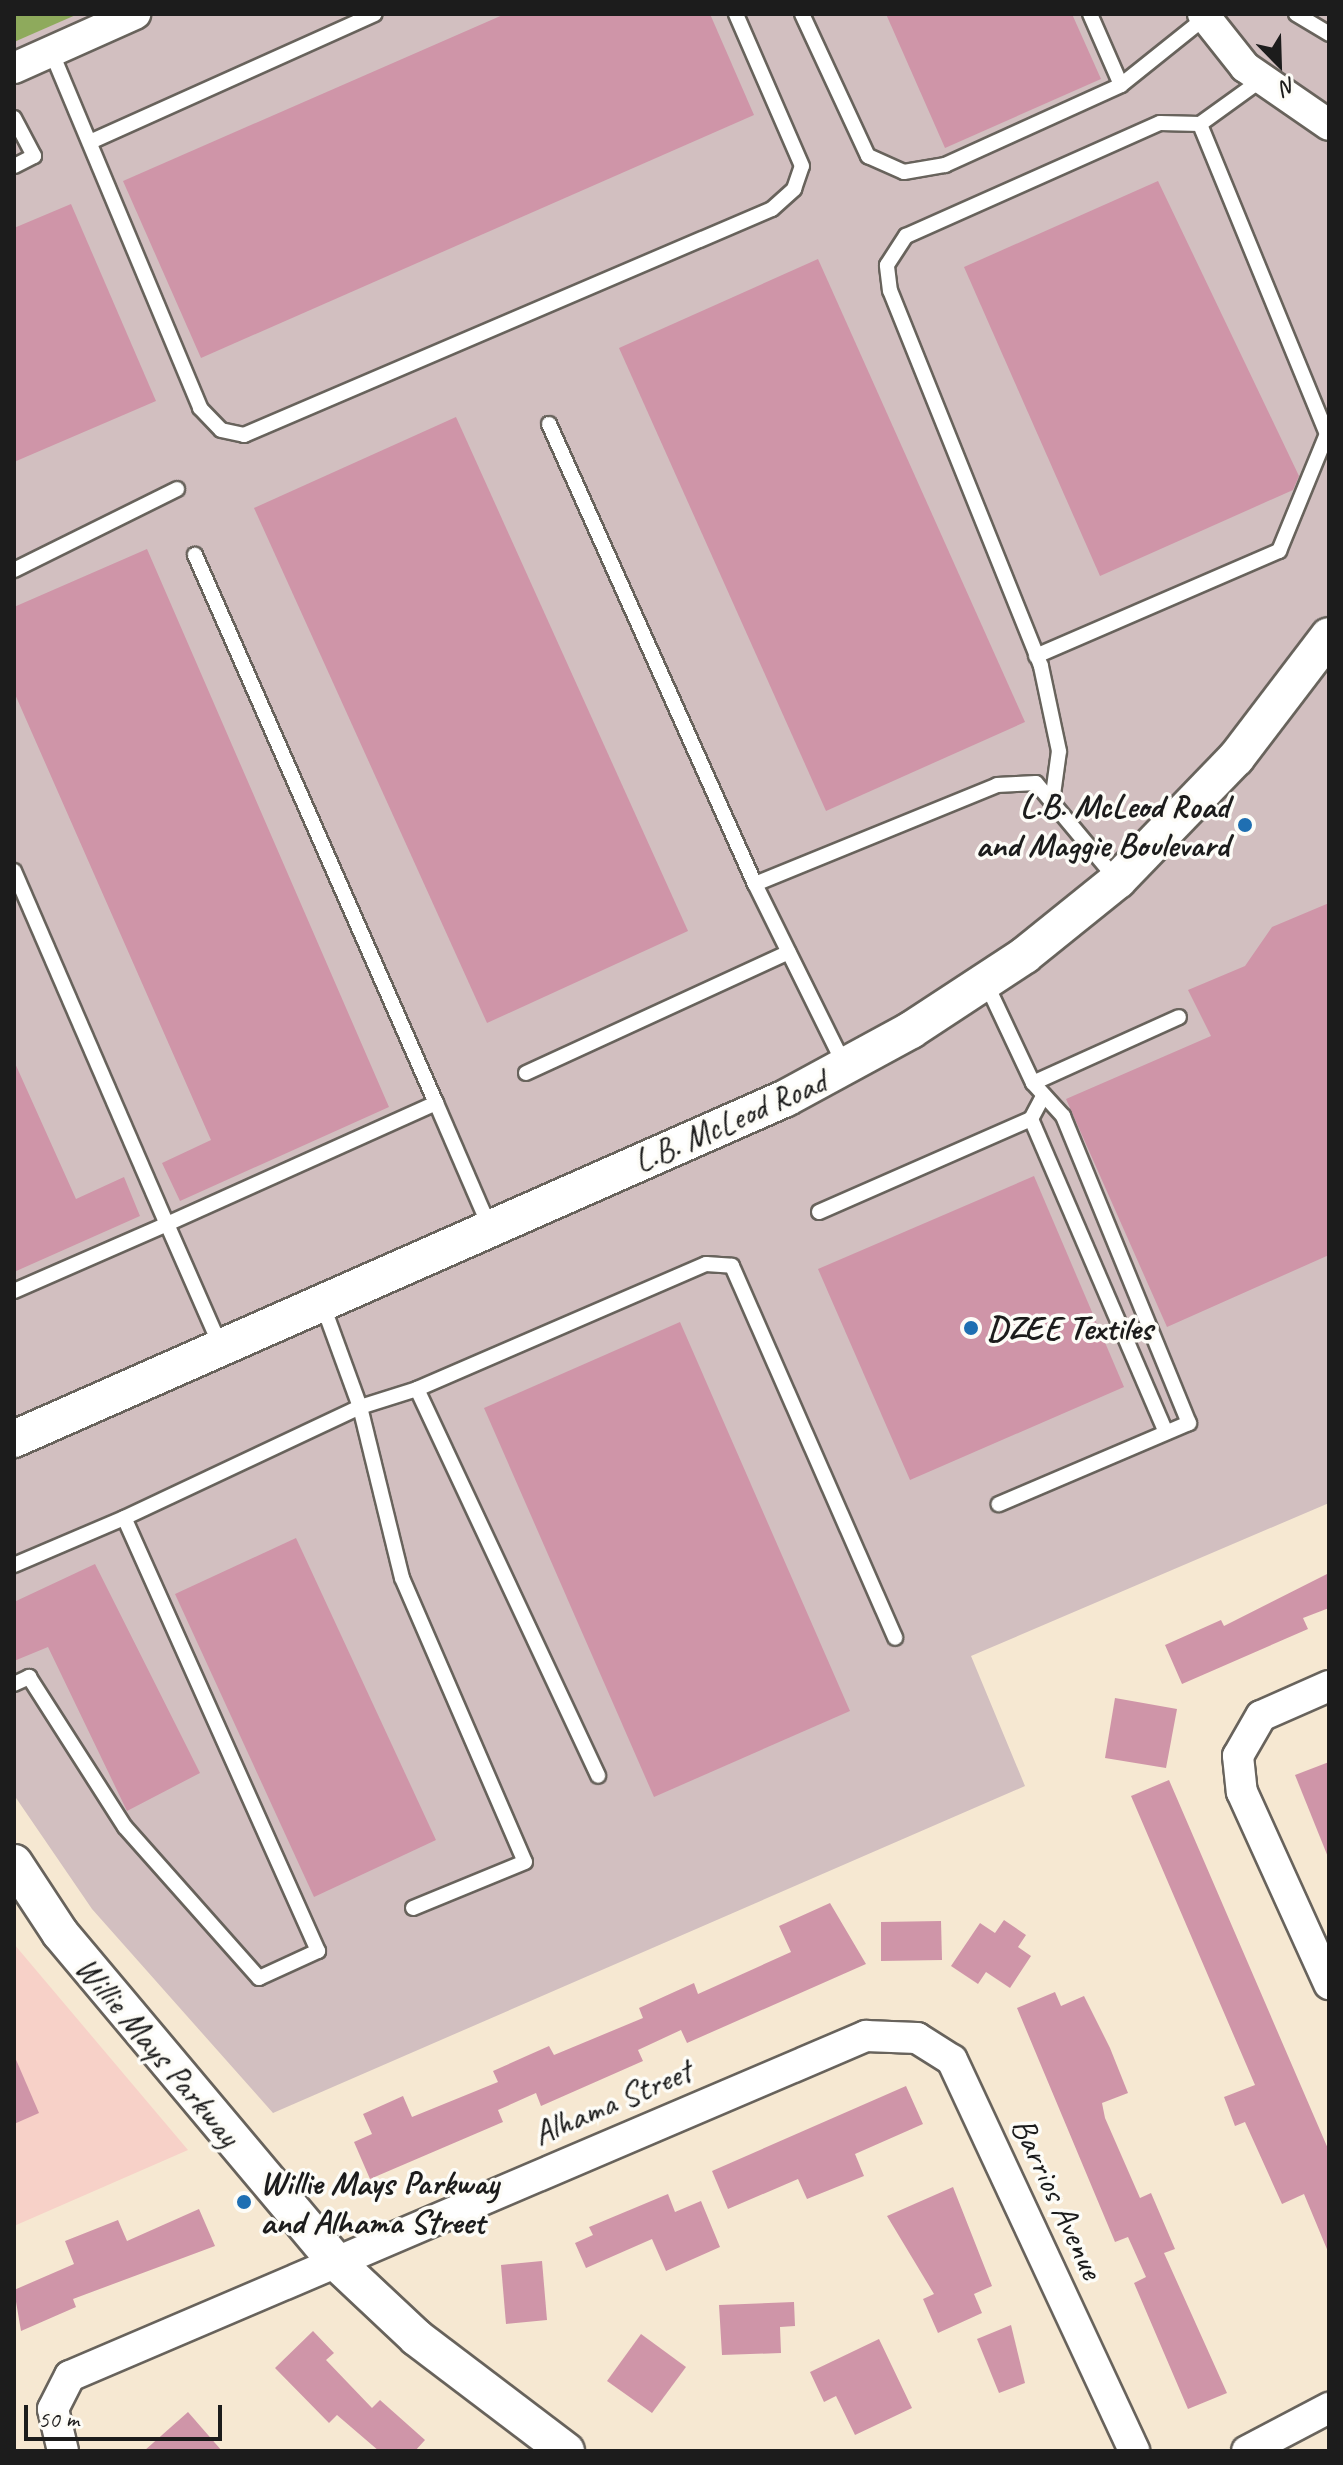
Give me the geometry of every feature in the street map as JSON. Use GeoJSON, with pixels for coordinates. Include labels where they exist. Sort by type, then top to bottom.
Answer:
{"type":"FeatureCollection","features":[{"type":"Feature","properties":{"kind":"street"},"geometry":{"type":"LineString","coordinates":[[14,68],[135,14]]}},
{"type":"Feature","properties":{"kind":"street"},"geometry":{"type":"LineString","coordinates":[[1204,16],[1261,80],[1329,125]]}},
{"type":"Feature","properties":{"kind":"street","name":"L.B. McLeod Road"},"geometry":{"type":"LineString","coordinates":[[14,1439],[846,1068],[985,981],[1118,880],[1236,758],[1329,636]]}},
{"type":"Feature","properties":{"kind":"street"},"geometry":{"type":"LineString","coordinates":[[1329,1686],[1261,1716],[1238,1756],[1242,1792],[1329,1984]]}},
{"type":"Feature","properties":{"kind":"street","name":"Willie Mays Parkway"},"geometry":{"type":"LineString","coordinates":[[14,1863],[60,1933],[335,2261],[417,2338],[566,2451]]}},
{"type":"Feature","properties":{"kind":"street","name":"Alhama Street"},"geometry":{"type":"LineString","coordinates":[[63,2451],[53,2409],[70,2376],[866,2036]]}},
{"type":"Feature","properties":{"kind":"street","name":"Barrios Avenue"},"geometry":{"type":"LineString","coordinates":[[866,2036],[917,2038],[952,2060],[1134,2451]]}},
{"type":"Feature","properties":{"kind":"street"},"geometry":{"type":"LineString","coordinates":[[1247,2451],[1329,2408]]}},
{"type":"Feature","properties":{"kind":"lane"},"geometry":{"type":"LineString","coordinates":[[90,142],[375,14]]}},
{"type":"Feature","properties":{"kind":"lane"},"geometry":{"type":"LineString","coordinates":[[51,51],[200,408],[221,430],[244,435],[772,209],[794,189],[802,166],[736,14]]}},
{"type":"Feature","properties":{"kind":"lane"},"geometry":{"type":"LineString","coordinates":[[802,14],[868,156],[904,172],[945,165],[1121,85],[1204,16]]}},
{"type":"Feature","properties":{"kind":"lane"},"geometry":{"type":"LineString","coordinates":[[1090,14],[1121,85]]}},
{"type":"Feature","properties":{"kind":"lane"},"geometry":{"type":"LineString","coordinates":[[1296,14],[1329,34]]}},
{"type":"Feature","properties":{"kind":"lane"},"geometry":{"type":"LineString","coordinates":[[1052,802],[1059,751],[1036,656],[895,305],[887,265],[906,236],[1160,123],[1200,124],[1261,80]]}},
{"type":"Feature","properties":{"kind":"lane"},"geometry":{"type":"LineString","coordinates":[[14,118],[34,156],[14,166]]}},
{"type":"Feature","properties":{"kind":"lane"},"geometry":{"type":"LineString","coordinates":[[1036,656],[1279,551],[1327,434],[1200,124]]}},
{"type":"Feature","properties":{"kind":"lane"},"geometry":{"type":"LineString","coordinates":[[549,424],[755,884],[846,1068]]}},
{"type":"Feature","properties":{"kind":"lane"},"geometry":{"type":"LineString","coordinates":[[14,570],[177,489]]}},
{"type":"Feature","properties":{"kind":"lane"},"geometry":{"type":"LineString","coordinates":[[195,555],[490,1229]]}},
{"type":"Feature","properties":{"kind":"lane"},"geometry":{"type":"LineString","coordinates":[[755,884],[997,785],[1036,783],[1118,880]]}},
{"type":"Feature","properties":{"kind":"lane"},"geometry":{"type":"LineString","coordinates":[[14,871],[221,1347]]}},
{"type":"Feature","properties":{"kind":"lane"},"geometry":{"type":"LineString","coordinates":[[526,1073],[789,952]]}},
{"type":"Feature","properties":{"kind":"lane"},"geometry":{"type":"LineString","coordinates":[[985,981],[1033,1083],[1063,1116],[1189,1423],[999,1504]]}},
{"type":"Feature","properties":{"kind":"lane"},"geometry":{"type":"LineString","coordinates":[[1033,1083],[1179,1017]]}},
{"type":"Feature","properties":{"kind":"lane"},"geometry":{"type":"LineString","coordinates":[[819,1212],[1031,1119],[1044,1095]]}},
{"type":"Feature","properties":{"kind":"lane"},"geometry":{"type":"LineString","coordinates":[[14,1291],[436,1103]]}},
{"type":"Feature","properties":{"kind":"lane"},"geometry":{"type":"LineString","coordinates":[[1031,1119],[1166,1432]]}},
{"type":"Feature","properties":{"kind":"lane"},"geometry":{"type":"LineString","coordinates":[[14,1565],[124,1518],[360,1407],[417,1389],[706,1264],[732,1266],[895,1638]]}},
{"type":"Feature","properties":{"kind":"lane"},"geometry":{"type":"LineString","coordinates":[[321,1303],[360,1407],[402,1578],[525,1862],[413,1908]]}},
{"type":"Feature","properties":{"kind":"lane"},"geometry":{"type":"LineString","coordinates":[[417,1389],[598,1776]]}},
{"type":"Feature","properties":{"kind":"lane"},"geometry":{"type":"LineString","coordinates":[[14,1684],[29,1677],[125,1827],[259,1978],[318,1951],[124,1518]]}},
{"type":"Feature","properties":{"kind":"shaded area"},"geometry":{"type":"Polygon","coordinates":[[[14,14],[1329,14],[1329,1503],[971,1656],[1025,1786],[273,2113],[92,1909],[14,1795],[14,14]]]}},
{"type":"Feature","properties":{"kind":"shaded area"},"geometry":{"type":"Polygon","coordinates":[[[14,1944],[188,2150],[14,2226],[14,1944]]]}},
{"type":"Feature","properties":{"kind":"green space"},"geometry":{"type":"Polygon","coordinates":[[[14,14],[78,14],[14,42],[14,14]]]}},
{"type":"Feature","properties":{"kind":"building"},"geometry":{"type":"Polygon","coordinates":[[[505,14],[710,14],[754,115],[201,358],[123,181],[505,14]]]}},
{"type":"Feature","properties":{"kind":"building"},"geometry":{"type":"Polygon","coordinates":[[[886,14],[1072,14],[1101,79],[945,148],[886,14]]]}},
{"type":"Feature","properties":{"kind":"building"},"geometry":{"type":"Polygon","coordinates":[[[1158,181],[1299,476],[1293,490],[1100,576],[964,267],[1158,181]]]}},
{"type":"Feature","properties":{"kind":"building"},"geometry":{"type":"Polygon","coordinates":[[[71,204],[156,401],[14,462],[14,228],[71,204]]]}},
{"type":"Feature","properties":{"kind":"building"},"geometry":{"type":"Polygon","coordinates":[[[818,259],[1025,722],[826,811],[619,348],[818,259]]]}},
{"type":"Feature","properties":{"kind":"building"},"geometry":{"type":"Polygon","coordinates":[[[456,417],[688,931],[487,1023],[254,508],[456,417]]]}},
{"type":"Feature","properties":{"kind":"building"},"geometry":{"type":"Polygon","coordinates":[[[147,549],[389,1107],[180,1201],[162,1163],[211,1140],[14,692],[14,607],[147,549]]]}},
{"type":"Feature","properties":{"kind":"building"},"geometry":{"type":"Polygon","coordinates":[[[1329,903],[1329,1255],[1167,1327],[1066,1099],[1211,1036],[1188,990],[1245,966],[1272,927],[1329,903]]]}},
{"type":"Feature","properties":{"kind":"building"},"geometry":{"type":"Polygon","coordinates":[[[14,1061],[76,1199],[124,1177],[140,1216],[14,1272],[14,1061]]]}},
{"type":"Feature","properties":{"kind":"building","name":"DZEE Textiles"},"geometry":{"type":"Polygon","coordinates":[[[1034,1176],[1124,1387],[910,1480],[818,1269],[1034,1176]]]}},
{"type":"Feature","properties":{"kind":"building"},"geometry":{"type":"Polygon","coordinates":[[[680,1322],[850,1711],[654,1797],[484,1408],[680,1322]]]}},
{"type":"Feature","properties":{"kind":"building"},"geometry":{"type":"Polygon","coordinates":[[[296,1538],[436,1840],[314,1897],[175,1594],[296,1538]]]}},
{"type":"Feature","properties":{"kind":"building"},"geometry":{"type":"Polygon","coordinates":[[[95,1564],[200,1773],[127,1811],[48,1647],[14,1661],[14,1602],[95,1564]]]}},
{"type":"Feature","properties":{"kind":"building"},"geometry":{"type":"Polygon","coordinates":[[[1329,1573],[1329,1608],[1303,1618],[1308,1629],[1182,1684],[1165,1645],[1221,1620],[1224,1626],[1329,1573]]]}},
{"type":"Feature","properties":{"kind":"building"},"geometry":{"type":"Polygon","coordinates":[[[1115,1698],[1177,1709],[1166,1768],[1105,1758],[1115,1698]]]}},
{"type":"Feature","properties":{"kind":"building"},"geometry":{"type":"Polygon","coordinates":[[[1329,1762],[1329,1857],[1328,1857],[1295,1775],[1329,1762]]]}},
{"type":"Feature","properties":{"kind":"building"},"geometry":{"type":"Polygon","coordinates":[[[1169,1780],[1329,2151],[1329,2254],[1304,2194],[1282,2204],[1245,2122],[1235,2126],[1224,2097],[1255,2085],[1131,1796],[1169,1780]]]}},
{"type":"Feature","properties":{"kind":"building"},"geometry":{"type":"Polygon","coordinates":[[[830,1903],[866,1964],[687,2043],[681,2030],[638,2050],[643,2061],[541,2106],[536,2093],[498,2110],[503,2122],[370,2179],[354,2142],[372,2134],[363,2114],[403,2096],[412,2117],[498,2082],[493,2071],[549,2046],[554,2055],[643,2018],[639,2008],[694,1983],[698,1994],[791,1952],[779,1926],[830,1903]]]}},
{"type":"Feature","properties":{"kind":"building"},"geometry":{"type":"Polygon","coordinates":[[[1004,1920],[1026,1935],[1018,1947],[1031,1956],[1010,1988],[986,1972],[978,1984],[951,1966],[980,1923],[995,1933],[1004,1920]]]}},
{"type":"Feature","properties":{"kind":"building"},"geometry":{"type":"Polygon","coordinates":[[[941,1921],[942,1960],[881,1961],[881,1922],[941,1921]]]}},
{"type":"Feature","properties":{"kind":"building"},"geometry":{"type":"Polygon","coordinates":[[[1055,1992],[1061,2006],[1084,1996],[1110,2048],[1128,2093],[1102,2103],[1105,2118],[1140,2198],[1151,2193],[1175,2249],[1164,2253],[1227,2393],[1188,2409],[1134,2283],[1146,2277],[1128,2237],[1115,2242],[1017,2008],[1055,1992]]]}},
{"type":"Feature","properties":{"kind":"building"},"geometry":{"type":"Polygon","coordinates":[[[14,2055],[39,2113],[14,2124],[14,2055]]]}},
{"type":"Feature","properties":{"kind":"building"},"geometry":{"type":"Polygon","coordinates":[[[906,2086],[923,2124],[855,2154],[864,2176],[807,2199],[798,2179],[728,2209],[712,2171],[906,2086]]]}},
{"type":"Feature","properties":{"kind":"building"},"geometry":{"type":"Polygon","coordinates":[[[953,2187],[992,2286],[974,2294],[982,2313],[938,2333],[923,2299],[934,2294],[887,2216],[953,2187]]]}},
{"type":"Feature","properties":{"kind":"building"},"geometry":{"type":"Polygon","coordinates":[[[668,2194],[675,2212],[701,2201],[720,2247],[666,2271],[652,2239],[586,2268],[575,2243],[593,2235],[589,2227],[668,2194]]]}},
{"type":"Feature","properties":{"kind":"building"},"geometry":{"type":"Polygon","coordinates":[[[199,2209],[215,2246],[73,2299],[76,2307],[21,2331],[14,2290],[74,2264],[65,2241],[118,2220],[127,2241],[199,2209]]]}},
{"type":"Feature","properties":{"kind":"building"},"geometry":{"type":"Polygon","coordinates":[[[542,2261],[547,2320],[506,2324],[501,2265],[542,2261]]]}},
{"type":"Feature","properties":{"kind":"building"},"geometry":{"type":"Polygon","coordinates":[[[794,2302],[795,2326],[780,2327],[781,2353],[722,2355],[719,2305],[794,2302]]]}},
{"type":"Feature","properties":{"kind":"building"},"geometry":{"type":"Polygon","coordinates":[[[1011,2325],[1025,2383],[999,2393],[977,2339],[1011,2325]]]}},
{"type":"Feature","properties":{"kind":"building"},"geometry":{"type":"Polygon","coordinates":[[[313,2331],[334,2353],[326,2360],[372,2408],[380,2400],[425,2440],[415,2451],[379,2451],[337,2415],[329,2423],[275,2368],[313,2331]]]}},
{"type":"Feature","properties":{"kind":"building"},"geometry":{"type":"Polygon","coordinates":[[[641,2334],[686,2367],[652,2413],[607,2381],[641,2334]]]}},
{"type":"Feature","properties":{"kind":"building"},"geometry":{"type":"Polygon","coordinates":[[[879,2339],[912,2408],[855,2435],[836,2396],[824,2402],[810,2372],[879,2339]]]}},
{"type":"Feature","properties":{"kind":"building"},"geometry":{"type":"Polygon","coordinates":[[[188,2412],[222,2451],[144,2451],[188,2412]]]}},
{"type":"Feature","properties":{"kind":"place","name":"L.B. McLeod Road and Maggie Boulevard"},"geometry":{"type":"Point","coordinates":[1245,825]}},
{"type":"Feature","properties":{"kind":"place","name":"DZEE Textiles"},"geometry":{"type":"Point","coordinates":[971,1328]}},
{"type":"Feature","properties":{"kind":"place","name":"Willie Mays Parkway and Alhama Street"},"geometry":{"type":"Point","coordinates":[244,2202]}}]}
